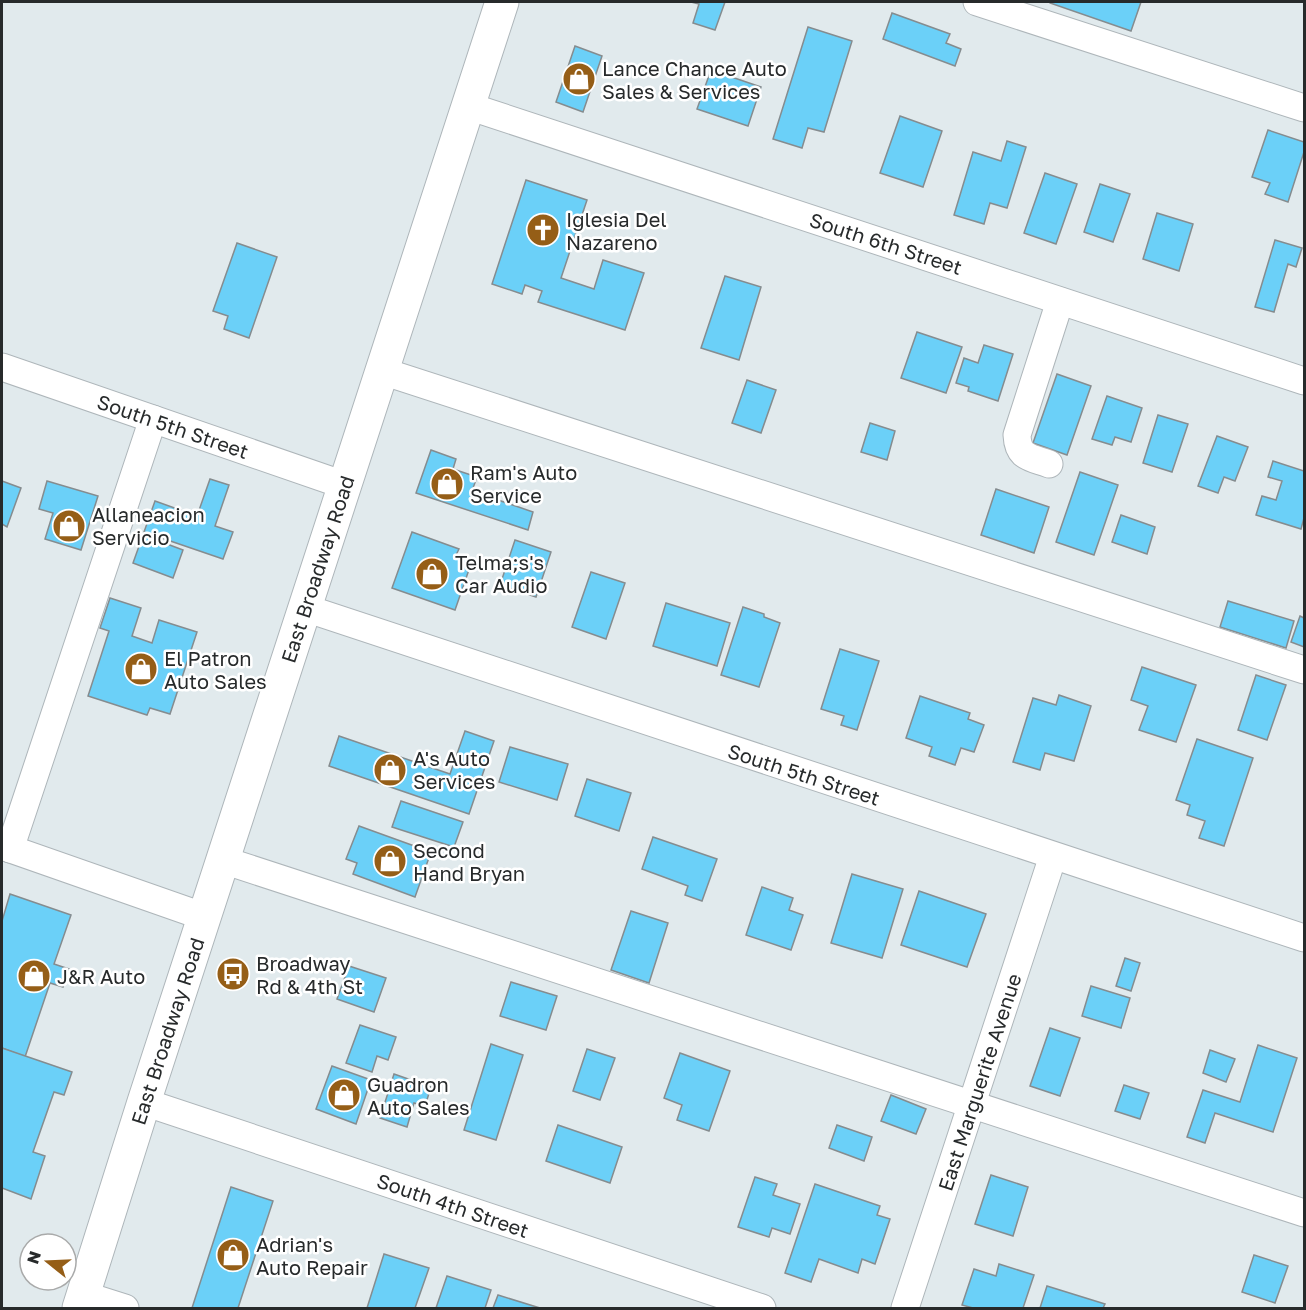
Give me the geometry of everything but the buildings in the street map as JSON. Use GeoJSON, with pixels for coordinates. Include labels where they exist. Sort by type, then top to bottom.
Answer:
{"type":"FeatureCollection","features":[{"type":"Feature","properties":{"kind":"main road","name":"East Broadway Road"},"geometry":{"type":"LineString","coordinates":[[81,1302],[502,2]]}},
{"type":"Feature","properties":{"kind":"street"},"geometry":{"type":"LineString","coordinates":[[977,2],[1305,108]]}},
{"type":"Feature","properties":{"kind":"street","name":"South 6th Street"},"geometry":{"type":"LineString","coordinates":[[468,106],[1305,381]]}},
{"type":"Feature","properties":{"kind":"street"},"geometry":{"type":"LineString","coordinates":[[1049,464],[1022,454],[1017,446],[1017,435],[1060,301]]}},
{"type":"Feature","properties":{"kind":"street","name":"South 5th Street"},"geometry":{"type":"LineString","coordinates":[[2,366],[344,485]]}},
{"type":"Feature","properties":{"kind":"street"},"geometry":{"type":"LineString","coordinates":[[382,371],[1305,670]]}},
{"type":"Feature","properties":{"kind":"street"},"geometry":{"type":"LineString","coordinates":[[153,419],[6,848],[205,916]]}},
{"type":"Feature","properties":{"kind":"street","name":"South 5th Street"},"geometry":{"type":"LineString","coordinates":[[305,608],[1305,938]]}},
{"type":"Feature","properties":{"kind":"street","name":"East Marguerite Avenue"},"geometry":{"type":"LineString","coordinates":[[905,1308],[1053,856]]}},
{"type":"Feature","properties":{"kind":"street"},"geometry":{"type":"LineString","coordinates":[[223,860],[882,1073],[971,1105],[1305,1213]]}},
{"type":"Feature","properties":{"kind":"street","name":"South 4th Street"},"geometry":{"type":"LineString","coordinates":[[144,1102],[762,1308]]}},
{"type":"Feature","properties":{"kind":"street"},"geometry":{"type":"LineString","coordinates":[[81,1302],[126,1308]]}},
{"type":"Feature","properties":{"kind":"place","name":"Lance Chance Auto Sales & Services"},"geometry":{"type":"Point","coordinates":[579,79]}},
{"type":"Feature","properties":{"kind":"place","name":"Iglesia Del Nazareno"},"geometry":{"type":"Point","coordinates":[543,230]}},
{"type":"Feature","properties":{"kind":"place","name":"Ram's Auto Service"},"geometry":{"type":"Point","coordinates":[447,484]}},
{"type":"Feature","properties":{"kind":"place","name":"Allaneacion Servicio"},"geometry":{"type":"Point","coordinates":[69,526]}},
{"type":"Feature","properties":{"kind":"place","name":"Telma;s's Car Audio"},"geometry":{"type":"Point","coordinates":[432,574]}},
{"type":"Feature","properties":{"kind":"place","name":"El Patron Auto Sales"},"geometry":{"type":"Point","coordinates":[141,669]}},
{"type":"Feature","properties":{"kind":"place","name":"A's Auto Services"},"geometry":{"type":"Point","coordinates":[390,770]}},
{"type":"Feature","properties":{"kind":"place","name":"Second Hand Bryan"},"geometry":{"type":"Point","coordinates":[390,861]}},
{"type":"Feature","properties":{"kind":"place","name":"Broadway Rd & 4th St"},"geometry":{"type":"Point","coordinates":[233,974]}},
{"type":"Feature","properties":{"kind":"place","name":"J&R Auto"},"geometry":{"type":"Point","coordinates":[34,976]}},
{"type":"Feature","properties":{"kind":"place","name":"Guadron Auto Sales"},"geometry":{"type":"Point","coordinates":[344,1095]}},
{"type":"Feature","properties":{"kind":"place","name":"Adrian's Auto Repair"},"geometry":{"type":"Point","coordinates":[233,1255]}}]}
